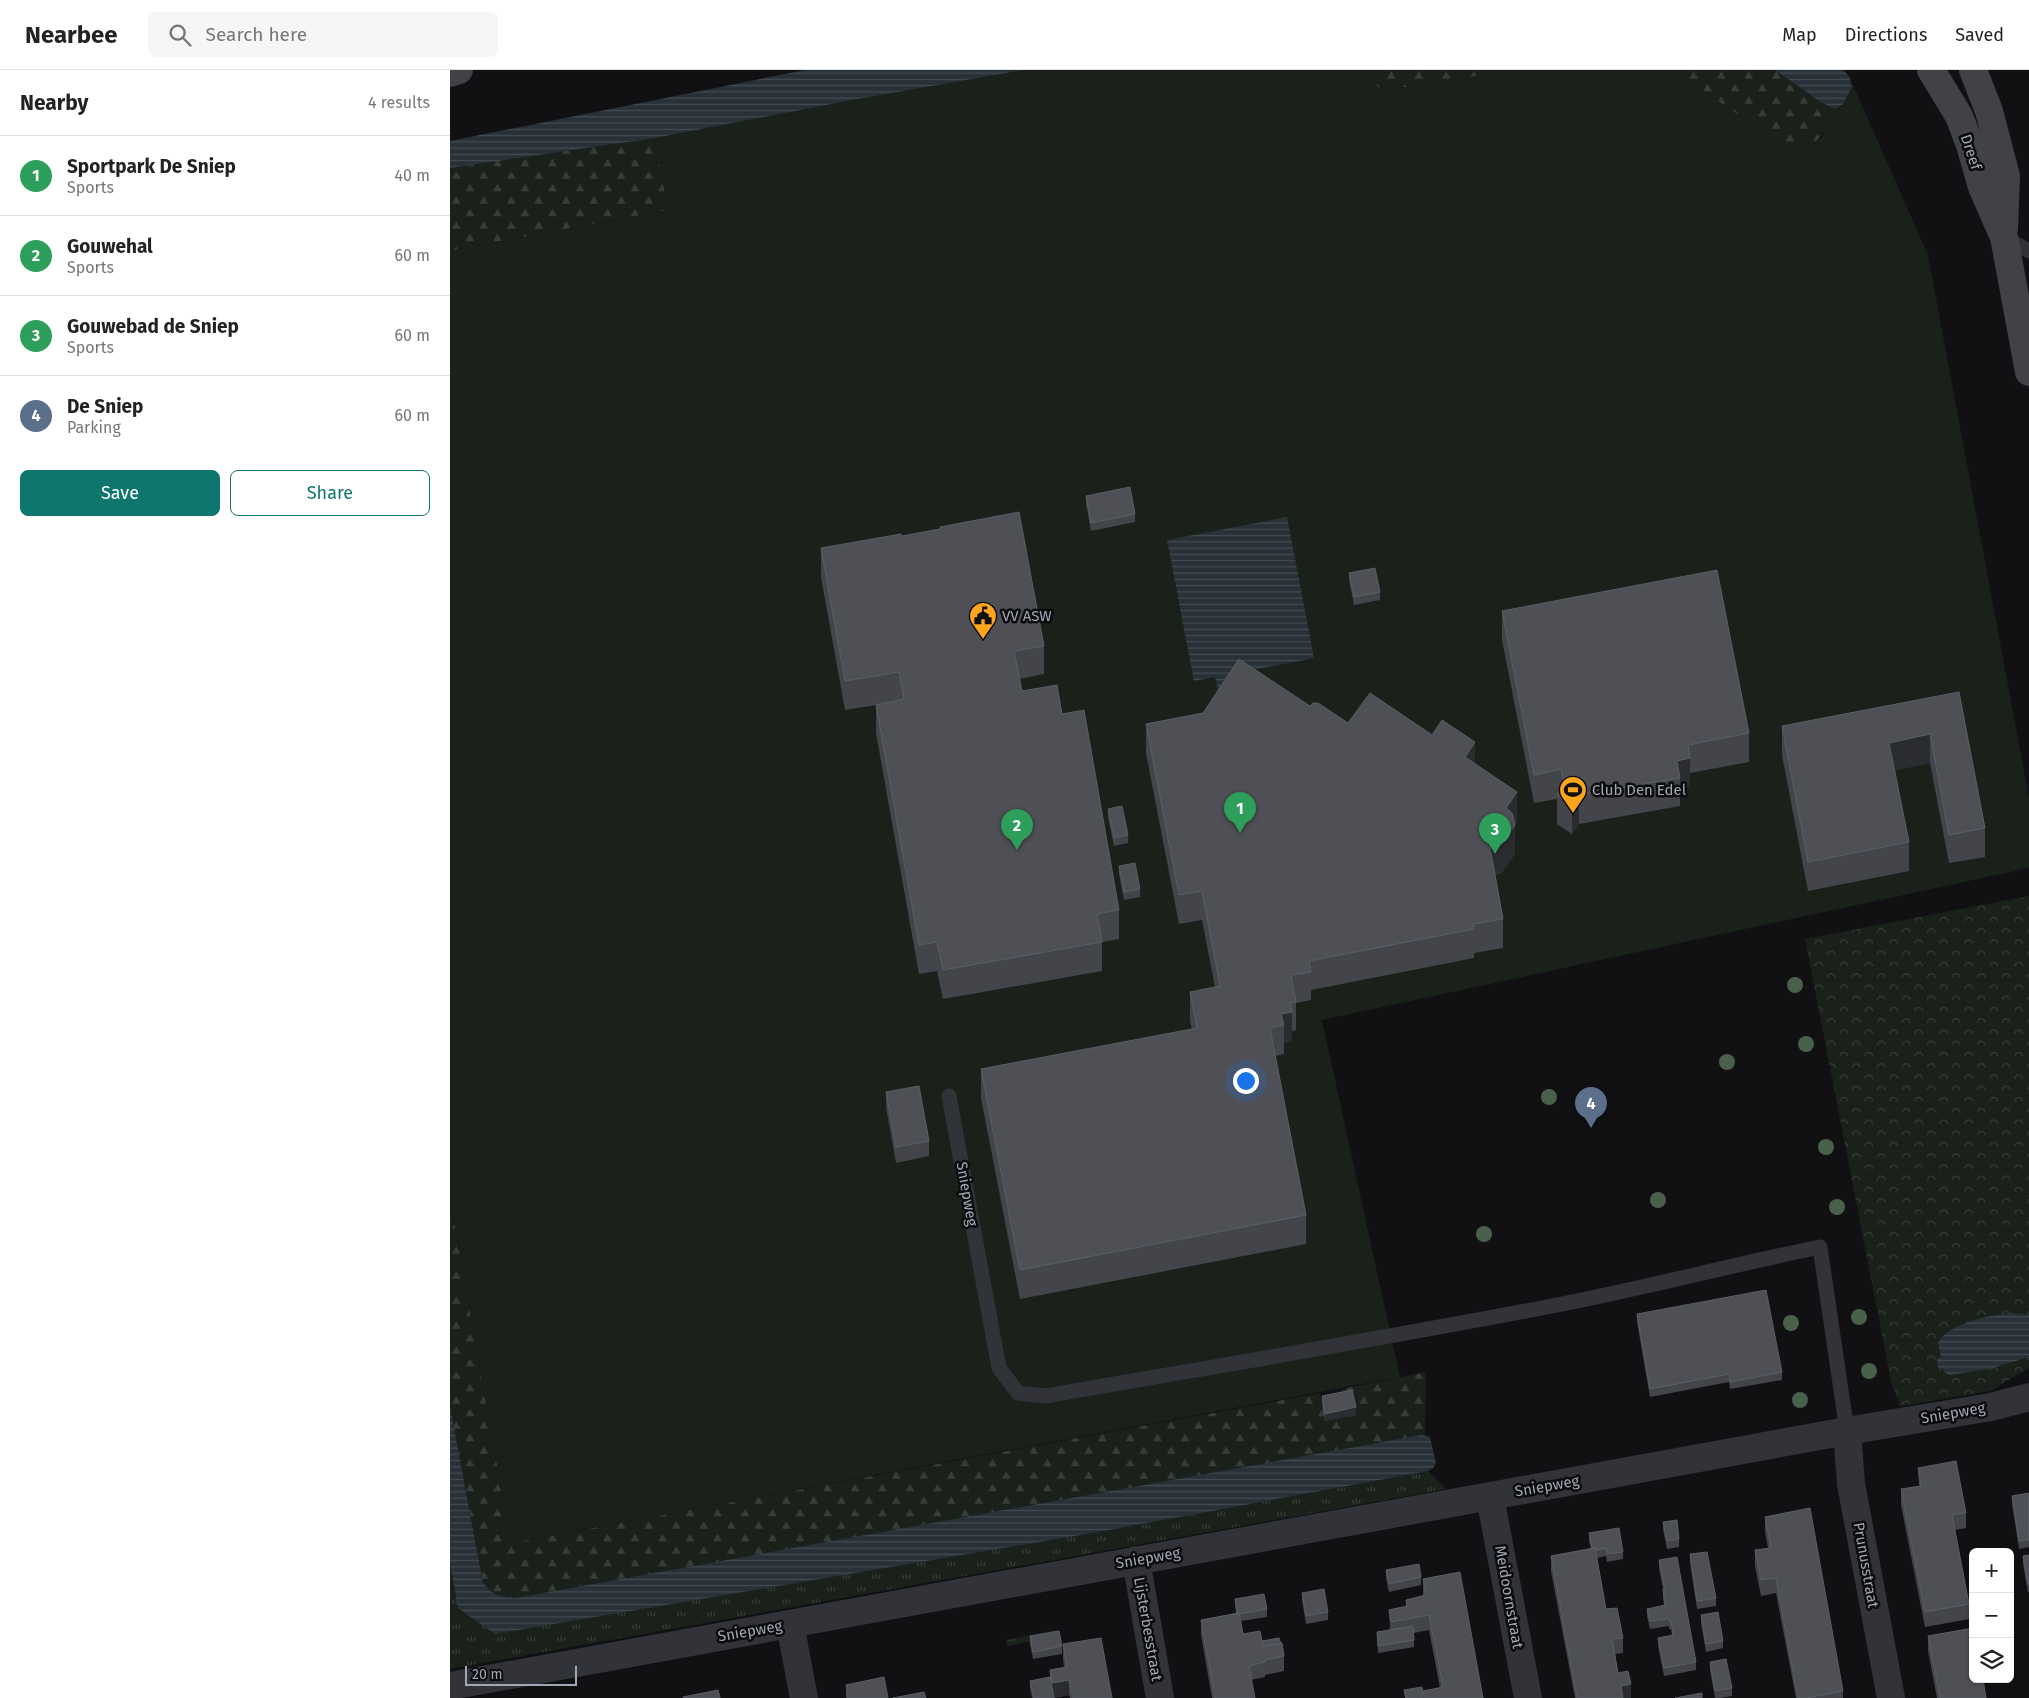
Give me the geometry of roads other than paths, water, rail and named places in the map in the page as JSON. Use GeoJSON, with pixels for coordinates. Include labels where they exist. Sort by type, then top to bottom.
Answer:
{"type":"FeatureCollection","features":[{"type":"Feature","properties":{"kind":"main road"},"geometry":{"type":"LineString","coordinates":[[450,73],[459,70]]}},
{"type":"Feature","properties":{"kind":"main road","name":"Dreef"},"geometry":{"type":"LineString","coordinates":[[1931,70],[1959,116],[1970,145],[1982,187],[2004,237]]}},
{"type":"Feature","properties":{"kind":"main road","name":"Dreef"},"geometry":{"type":"LineString","coordinates":[[1973,70],[1989,111],[2006,176],[2004,237],[2029,372]]}},
{"type":"Feature","properties":{"kind":"street","name":"Sniepweg"},"geometry":{"type":"LineString","coordinates":[[450,1686],[1847,1431],[1991,1407],[2029,1398]]}},
{"type":"Feature","properties":{"kind":"street","name":"Prunusstraat"},"geometry":{"type":"LineString","coordinates":[[1847,1431],[1851,1484],[1891,1698]]}},
{"type":"Feature","properties":{"kind":"street","name":"Meidoornstraat"},"geometry":{"type":"LineString","coordinates":[[1490,1497],[1528,1698]]}},
{"type":"Feature","properties":{"kind":"street","name":"Lijsterbesstraat"},"geometry":{"type":"LineString","coordinates":[[1136,1560],[1160,1698]]}},
{"type":"Feature","properties":{"kind":"street"},"geometry":{"type":"LineString","coordinates":[[790,1624],[804,1698]]}},
{"type":"Feature","properties":{"kind":"lane"},"geometry":{"type":"LineString","coordinates":[[2004,237],[2029,251]]}},
{"type":"Feature","properties":{"kind":"lane","name":"Sniepweg"},"geometry":{"type":"LineString","coordinates":[[949,1096],[999,1368],[1018,1393],[1046,1396],[1471,1322],[1633,1290],[1731,1265],[1820,1247],[1847,1431]]}},
{"type":"Feature","properties":{"kind":"place","name":"VV ASW"},"geometry":{"type":"Point","coordinates":[983,640]}},
{"type":"Feature","properties":{"kind":"place","name":"Club Den Edel"},"geometry":{"type":"Point","coordinates":[1573,814]}},
{"type":"Feature","properties":{"kind":"place","name":"Sportpark De Sniep"},"geometry":{"type":"Point","coordinates":[1240,833]}},
{"type":"Feature","properties":{"kind":"place","name":"Gouwehal"},"geometry":{"type":"Point","coordinates":[1017,850]}},
{"type":"Feature","properties":{"kind":"place","name":"Gouwebad de Sniep"},"geometry":{"type":"Point","coordinates":[1495,854]}},
{"type":"Feature","properties":{"kind":"place","name":"De Sniep"},"geometry":{"type":"Point","coordinates":[1591,1128]}}]}
